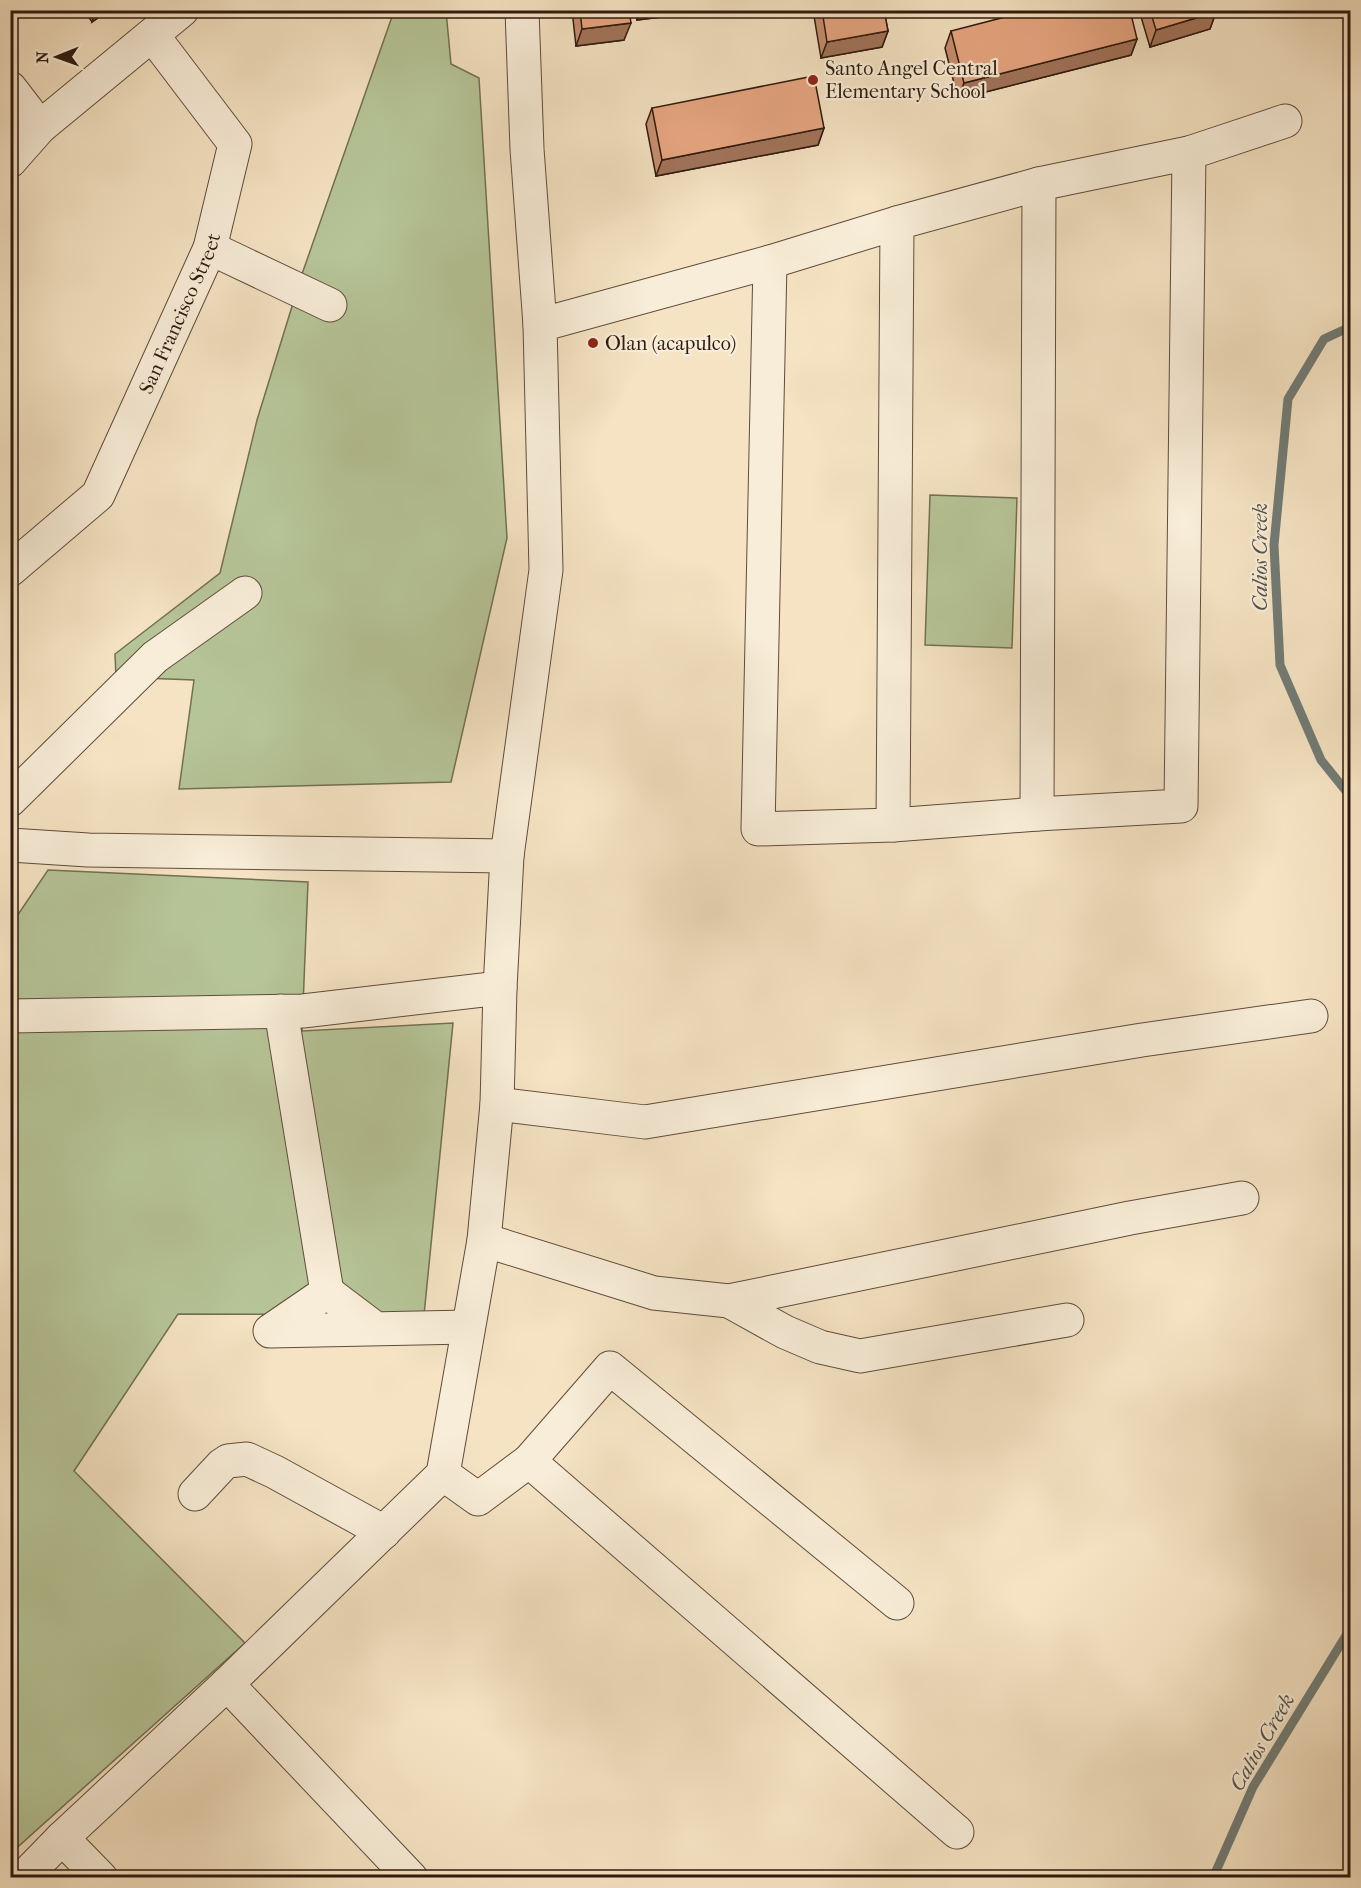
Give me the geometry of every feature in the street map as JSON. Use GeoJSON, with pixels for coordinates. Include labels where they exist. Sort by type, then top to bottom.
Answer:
{"type":"FeatureCollection","features":[{"type":"Feature","properties":{"kind":"street"},"geometry":{"type":"LineString","coordinates":[[10,161],[40,127],[182,10]]}},
{"type":"Feature","properties":{"kind":"street"},"geometry":{"type":"LineString","coordinates":[[23,1878],[443,1474],[484,1240],[498,1104],[500,988],[507,856],[546,570],[540,325],[526,149],[522,10]]}},
{"type":"Feature","properties":{"kind":"street","name":"San Francisco Street"},"geometry":{"type":"LineString","coordinates":[[10,570],[98,495],[210,248],[235,144],[153,36]]}},
{"type":"Feature","properties":{"kind":"street"},"geometry":{"type":"LineString","coordinates":[[10,87],[40,127]]}},
{"type":"Feature","properties":{"kind":"street"},"geometry":{"type":"LineString","coordinates":[[540,325],[770,262],[897,223],[1039,184],[1189,153],[1285,121]]}},
{"type":"Feature","properties":{"kind":"street"},"geometry":{"type":"LineString","coordinates":[[770,262],[758,829],[893,825],[1181,806],[1189,153]]}},
{"type":"Feature","properties":{"kind":"street"},"geometry":{"type":"LineString","coordinates":[[1037,814],[1039,184]]}},
{"type":"Feature","properties":{"kind":"street"},"geometry":{"type":"LineString","coordinates":[[893,825],[897,223]]}},
{"type":"Feature","properties":{"kind":"street"},"geometry":{"type":"LineString","coordinates":[[210,248],[330,305]]}},
{"type":"Feature","properties":{"kind":"street"},"geometry":{"type":"LineString","coordinates":[[10,800],[155,657],[245,593]]}},
{"type":"Feature","properties":{"kind":"street"},"geometry":{"type":"LineString","coordinates":[[10,845],[88,850],[507,856]]}},
{"type":"Feature","properties":{"kind":"street"},"geometry":{"type":"LineString","coordinates":[[10,1016],[303,1011],[500,988]]}},
{"type":"Feature","properties":{"kind":"street"},"geometry":{"type":"LineString","coordinates":[[281,1011],[327,1292],[376,1329]]}},
{"type":"Feature","properties":{"kind":"street"},"geometry":{"type":"LineString","coordinates":[[498,1104],[645,1122],[1131,1042],[1311,1016]]}},
{"type":"Feature","properties":{"kind":"street"},"geometry":{"type":"LineString","coordinates":[[484,1240],[654,1293],[729,1301],[1130,1218],[1242,1198]]}},
{"type":"Feature","properties":{"kind":"street"},"geometry":{"type":"LineString","coordinates":[[327,1292],[270,1331],[468,1327]]}},
{"type":"Feature","properties":{"kind":"street"},"geometry":{"type":"LineString","coordinates":[[729,1301],[785,1332],[820,1347],[860,1356],[1067,1320]]}},
{"type":"Feature","properties":{"kind":"street"},"geometry":{"type":"LineString","coordinates":[[443,1474],[478,1499],[530,1461],[610,1368],[897,1603]]}},
{"type":"Feature","properties":{"kind":"street"},"geometry":{"type":"LineString","coordinates":[[195,1494],[228,1461],[247,1459],[384,1532]]}},
{"type":"Feature","properties":{"kind":"street"},"geometry":{"type":"LineString","coordinates":[[530,1461],[957,1832]]}},
{"type":"Feature","properties":{"kind":"street"},"geometry":{"type":"LineString","coordinates":[[227,1684],[411,1878]]}},
{"type":"Feature","properties":{"kind":"street"},"geometry":{"type":"LineString","coordinates":[[62,1838],[101,1878]]}},
{"type":"Feature","properties":{"kind":"green space"},"geometry":{"type":"Polygon","coordinates":[[[394,11],[446,11],[451,64],[479,78],[507,538],[451,782],[179,789],[194,680],[116,677],[115,654],[220,573],[257,420],[302,274],[394,11]]]}},
{"type":"Feature","properties":{"kind":"green space"},"geometry":{"type":"Polygon","coordinates":[[[930,495],[1017,498],[1012,648],[925,645],[930,495]]]}},
{"type":"Feature","properties":{"kind":"green space"},"geometry":{"type":"Polygon","coordinates":[[[48,870],[308,882],[302,1031],[453,1023],[424,1315],[178,1314],[74,1471],[245,1643],[11,1853],[11,925],[48,870]]]}},
{"type":"Feature","properties":{"kind":"building"},"geometry":{"type":"Polygon","coordinates":[[[580,10],[629,10],[631,23],[582,29],[580,10]]]}},
{"type":"Feature","properties":{"kind":"building"},"geometry":{"type":"Polygon","coordinates":[[[822,10],[884,10],[888,31],[827,42],[822,10]]]}},
{"type":"Feature","properties":{"kind":"building"},"geometry":{"type":"Polygon","coordinates":[[[1032,10],[1130,10],[1137,39],[964,83],[951,31],[1032,10]]]}},
{"type":"Feature","properties":{"kind":"building"},"geometry":{"type":"Polygon","coordinates":[[[1150,10],[1215,10],[1216,12],[1156,30],[1150,10]]]}},
{"type":"Feature","properties":{"kind":"building"},"geometry":{"type":"Polygon","coordinates":[[[814,76],[824,128],[662,160],[652,108],[814,76]]]}},
{"type":"Feature","properties":{"kind":"waterway","name":"Calios Creek"},"geometry":{"type":"LineString","coordinates":[[1350,327],[1324,339],[1288,399],[1274,545],[1280,665],[1321,760],[1350,796]]}},
{"type":"Feature","properties":{"kind":"waterway","name":"Calios Creek"},"geometry":{"type":"LineString","coordinates":[[1213,1878],[1253,1787],[1350,1629]]}},
{"type":"Feature","properties":{"kind":"place","name":"Santo Angel Central Elementary School"},"geometry":{"type":"Point","coordinates":[813,80]}},
{"type":"Feature","properties":{"kind":"place","name":"Olan (acapulco)"},"geometry":{"type":"Point","coordinates":[593,343]}}]}
